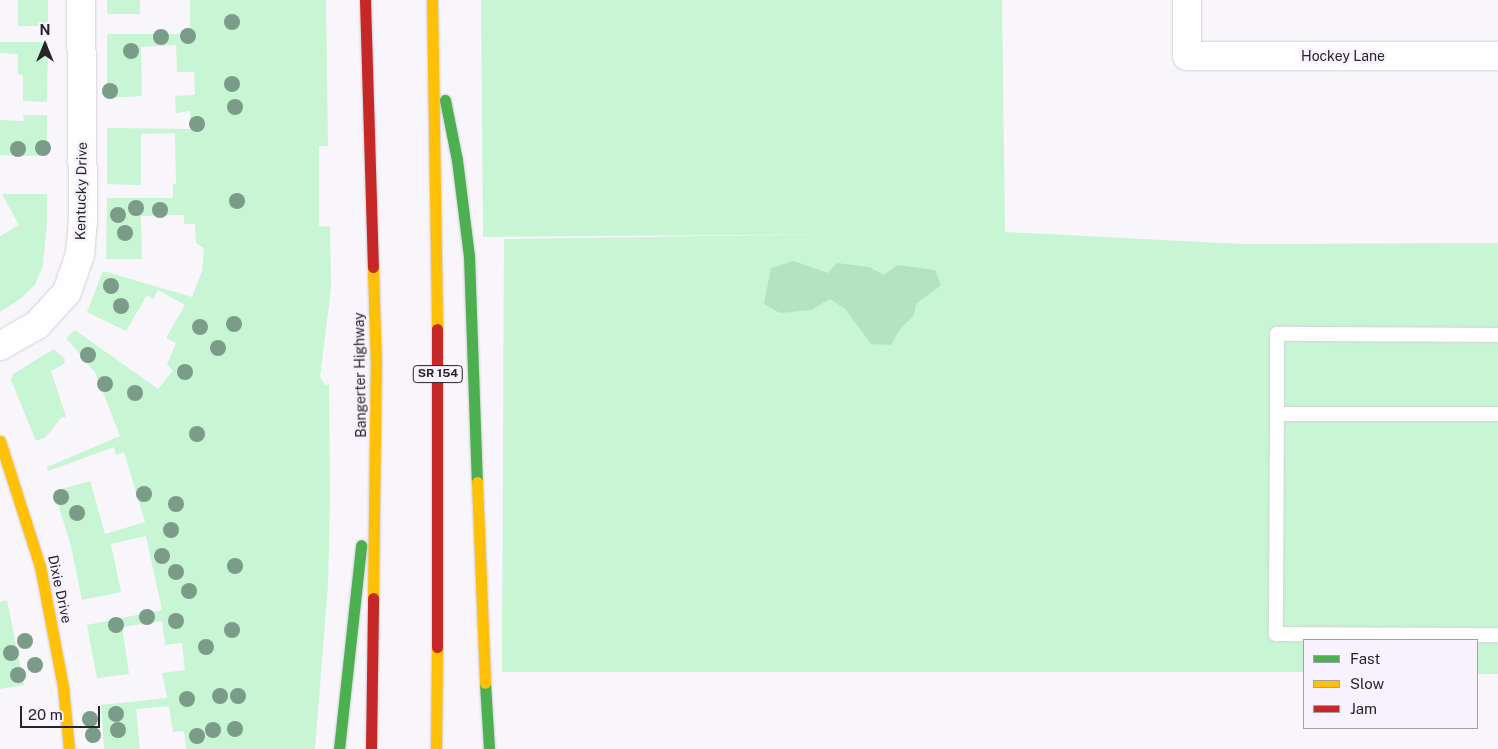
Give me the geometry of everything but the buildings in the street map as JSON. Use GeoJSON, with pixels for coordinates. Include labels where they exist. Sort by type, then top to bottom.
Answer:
{"type":"FeatureCollection","features":[{"type":"Feature","properties":{"kind":"main road","name":"Bangerter Highway"},"geometry":{"type":"LineString","coordinates":[[364,0],[376,452],[371,749]]}},
{"type":"Feature","properties":{"kind":"main road","name":"SR 154"},"geometry":{"type":"LineString","coordinates":[[432,0],[438,371],[436,749]]}},
{"type":"Feature","properties":{"kind":"main road"},"geometry":{"type":"LineString","coordinates":[[432,51],[457,160],[469,256],[482,639],[489,749]]}},
{"type":"Feature","properties":{"kind":"main road","name":"Dixie Drive"},"geometry":{"type":"LineString","coordinates":[[0,441],[40,566],[63,688],[69,749]]}},
{"type":"Feature","properties":{"kind":"main road"},"geometry":{"type":"LineString","coordinates":[[338,749],[354,588],[376,452]]}},
{"type":"Feature","properties":{"kind":"street","name":"Kentucky Drive"},"geometry":{"type":"LineString","coordinates":[[0,346],[37,325],[67,292],[80,255],[83,221],[81,0]]}},
{"type":"Feature","properties":{"kind":"street","name":"Hockey Lane"},"geometry":{"type":"LineString","coordinates":[[1188,0],[1188,56],[1498,56]]}},
{"type":"Feature","properties":{"kind":"lane"},"geometry":{"type":"LineString","coordinates":[[1498,335],[1277,334],[1276,634],[1498,635]]}},
{"type":"Feature","properties":{"kind":"lane"},"geometry":{"type":"LineString","coordinates":[[1277,414],[1498,414]]}},
{"type":"Feature","properties":{"kind":"green space"},"geometry":{"type":"Polygon","coordinates":[[[18,0],[48,0],[48,26],[18,26],[18,0]]]}},
{"type":"Feature","properties":{"kind":"green space"},"geometry":{"type":"Polygon","coordinates":[[[107,0],[140,0],[140,14],[107,14],[107,0]]]}},
{"type":"Feature","properties":{"kind":"green space"},"geometry":{"type":"Polygon","coordinates":[[[190,0],[326,0],[328,146],[319,146],[319,226],[330,227],[331,288],[320,377],[325,385],[329,384],[330,498],[328,585],[315,749],[186,749],[184,731],[173,732],[169,706],[136,709],[140,749],[104,749],[101,705],[167,698],[162,673],[185,670],[182,643],[165,645],[162,621],[122,627],[129,674],[97,678],[87,625],[162,610],[146,536],[111,544],[121,592],[82,600],[71,546],[54,491],[90,481],[105,534],[145,522],[124,452],[116,455],[114,447],[48,471],[47,467],[120,436],[95,372],[66,338],[75,330],[158,389],[173,371],[167,364],[176,343],[166,338],[185,305],[158,290],[153,299],[147,295],[126,331],[87,312],[103,271],[192,297],[202,271],[204,248],[196,243],[195,224],[184,224],[184,215],[141,216],[142,259],[106,259],[107,198],[173,198],[173,184],[176,184],[175,133],[141,134],[141,185],[107,184],[107,128],[191,129],[190,111],[176,113],[175,96],[195,95],[194,72],[177,72],[176,45],[141,47],[142,96],[107,98],[107,34],[190,34],[190,0]]]}},
{"type":"Feature","properties":{"kind":"green space"},"geometry":{"type":"Polygon","coordinates":[[[481,0],[1002,0],[1005,232],[1241,244],[1498,243],[1498,674],[1478,674],[1478,639],[1303,639],[1303,672],[502,672],[504,239],[849,234],[483,237],[481,0]]]}},
{"type":"Feature","properties":{"kind":"green space"},"geometry":{"type":"Polygon","coordinates":[[[0,42],[48,42],[47,102],[23,101],[23,75],[18,74],[18,54],[0,53],[0,42]]]}},
{"type":"Feature","properties":{"kind":"green space"},"geometry":{"type":"Polygon","coordinates":[[[23,115],[47,115],[47,156],[0,155],[0,120],[24,121],[23,115]]]}},
{"type":"Feature","properties":{"kind":"green space"},"geometry":{"type":"Polygon","coordinates":[[[2,194],[47,194],[47,223],[43,265],[35,285],[20,299],[0,312],[0,236],[19,225],[2,194]]]}},
{"type":"Feature","properties":{"kind":"green space"},"geometry":{"type":"Polygon","coordinates":[[[793,261],[828,273],[837,263],[869,267],[884,275],[897,265],[935,270],[941,285],[916,304],[914,315],[900,329],[891,345],[871,344],[845,309],[830,299],[811,310],[780,313],[764,304],[771,268],[793,261]]]}},
{"type":"Feature","properties":{"kind":"green space"},"geometry":{"type":"Polygon","coordinates":[[[54,349],[65,359],[64,364],[51,371],[66,417],[61,418],[46,437],[36,441],[11,380],[13,374],[54,349]]]}},
{"type":"Feature","properties":{"kind":"green space"},"geometry":{"type":"Polygon","coordinates":[[[7,600],[24,685],[0,689],[0,602],[7,600]]]}},
{"type":"Feature","properties":{"kind":"traffic: fast"},"geometry":{"type":"LineString","coordinates":[[445,100],[457,160],[469,256],[477,482]]}},
{"type":"Feature","properties":{"kind":"traffic: fast"},"geometry":{"type":"LineString","coordinates":[[339,749],[361,545]]}},
{"type":"Feature","properties":{"kind":"traffic: fast"},"geometry":{"type":"LineString","coordinates":[[485,683],[489,749]]}},
{"type":"Feature","properties":{"kind":"traffic: slow"},"geometry":{"type":"LineString","coordinates":[[432,0],[437,329]]}},
{"type":"Feature","properties":{"kind":"traffic: slow"},"geometry":{"type":"LineString","coordinates":[[373,267],[376,365],[373,598]]}},
{"type":"Feature","properties":{"kind":"traffic: slow"},"geometry":{"type":"LineString","coordinates":[[0,441],[40,566],[63,687],[69,749]]}},
{"type":"Feature","properties":{"kind":"traffic: slow"},"geometry":{"type":"LineString","coordinates":[[477,482],[485,683]]}},
{"type":"Feature","properties":{"kind":"traffic: slow"},"geometry":{"type":"LineString","coordinates":[[436,749],[437,647]]}},
{"type":"Feature","properties":{"kind":"traffic: jam"},"geometry":{"type":"LineString","coordinates":[[365,0],[373,267]]}},
{"type":"Feature","properties":{"kind":"traffic: jam"},"geometry":{"type":"LineString","coordinates":[[437,329],[437,647]]}},
{"type":"Feature","properties":{"kind":"traffic: jam"},"geometry":{"type":"LineString","coordinates":[[371,749],[373,598]]}}]}
